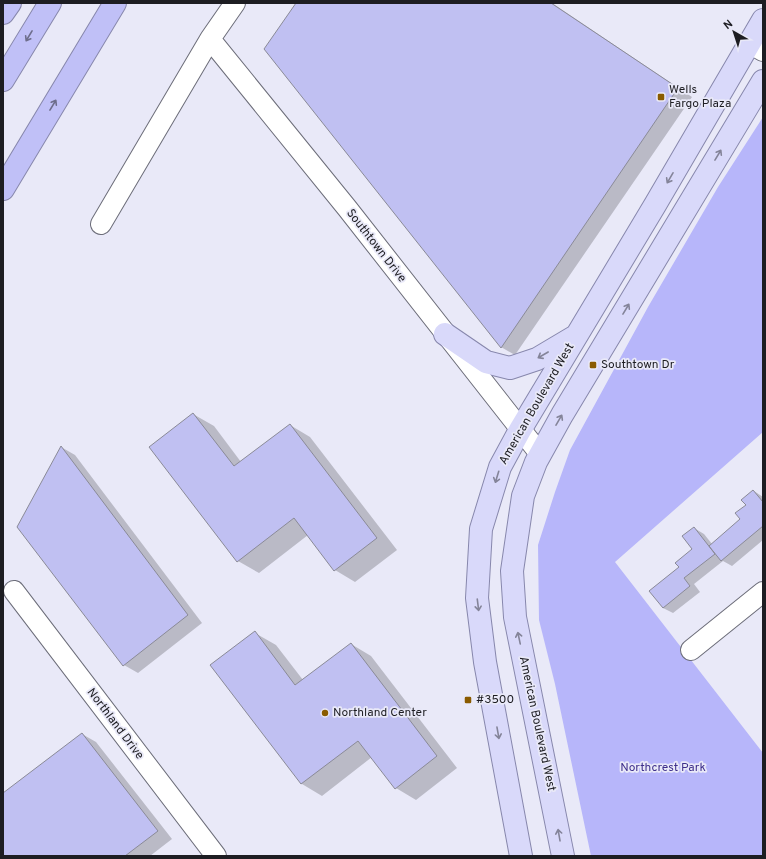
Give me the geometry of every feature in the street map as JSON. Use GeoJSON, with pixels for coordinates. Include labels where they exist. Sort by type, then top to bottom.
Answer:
{"type":"FeatureCollection","features":[{"type":"Feature","properties":{"kind":"highway"},"geometry":{"type":"LineString","coordinates":[[3,13],[10,3]]}},
{"type":"Feature","properties":{"kind":"highway"},"geometry":{"type":"LineString","coordinates":[[3,80],[50,3]]}},
{"type":"Feature","properties":{"kind":"highway"},"geometry":{"type":"LineString","coordinates":[[3,189],[32,138],[115,3]]}},
{"type":"Feature","properties":{"kind":"highway"},"geometry":{"type":"LineString","coordinates":[[3,205],[32,138]]}},
{"type":"Feature","properties":{"kind":"main road","name":"American Boulevard West"},"geometry":{"type":"LineString","coordinates":[[521,856],[485,662],[477,598],[481,529],[500,467],[520,430],[655,205],[756,47],[763,20]]}},
{"type":"Feature","properties":{"kind":"main road","name":"American Boulevard West"},"geometry":{"type":"LineString","coordinates":[[563,856],[515,618],[512,571],[523,496],[540,454],[562,415],[763,81]]}},
{"type":"Feature","properties":{"kind":"main road"},"geometry":{"type":"LineString","coordinates":[[445,334],[486,362],[510,368],[537,359],[576,335]]}},
{"type":"Feature","properties":{"kind":"street"},"geometry":{"type":"LineString","coordinates":[[101,224],[210,39],[235,3]]}},
{"type":"Feature","properties":{"kind":"street","name":"Southtown Drive"},"geometry":{"type":"LineString","coordinates":[[210,39],[342,202],[540,454]]}},
{"type":"Feature","properties":{"kind":"street","name":"Northland Drive"},"geometry":{"type":"LineString","coordinates":[[14,592],[216,856]]}},
{"type":"Feature","properties":{"kind":"street"},"geometry":{"type":"LineString","coordinates":[[691,650],[763,592]]}},
{"type":"Feature","properties":{"kind":"green space","name":"Northcrest Park"},"geometry":{"type":"Polygon","coordinates":[[[763,117],[763,432],[615,562],[763,753],[763,856],[591,856],[555,684],[539,620],[538,545],[570,450],[648,307],[718,187],[763,117]]]}},
{"type":"Feature","properties":{"kind":"building"},"geometry":{"type":"Polygon","coordinates":[[[296,3],[551,3],[678,88],[501,348],[264,49],[296,3]]]}},
{"type":"Feature","properties":{"kind":"building"},"geometry":{"type":"Polygon","coordinates":[[[193,413],[234,466],[290,424],[377,538],[334,571],[294,518],[237,562],[149,447],[193,413]]]}},
{"type":"Feature","properties":{"kind":"building"},"geometry":{"type":"Polygon","coordinates":[[[61,446],[188,615],[123,666],[17,527],[61,446]]]}},
{"type":"Feature","properties":{"kind":"building"},"geometry":{"type":"Polygon","coordinates":[[[753,490],[763,502],[763,526],[721,561],[709,546],[740,519],[735,513],[746,505],[741,500],[753,490]]]}},
{"type":"Feature","properties":{"kind":"building"},"geometry":{"type":"Polygon","coordinates":[[[694,527],[715,554],[684,578],[690,586],[663,608],[649,591],[679,567],[675,563],[692,549],[682,536],[694,527]]]}},
{"type":"Feature","properties":{"kind":"building","name":"Northland Center"},"geometry":{"type":"Polygon","coordinates":[[[255,631],[295,685],[351,643],[437,756],[395,789],[358,741],[301,784],[210,665],[255,631]]]}},
{"type":"Feature","properties":{"kind":"building"},"geometry":{"type":"Polygon","coordinates":[[[82,733],[158,831],[125,856],[3,856],[3,793],[82,733]]]}},
{"type":"Feature","properties":{"kind":"place","name":"Wells Fargo Plaza"},"geometry":{"type":"Point","coordinates":[661,97]}},
{"type":"Feature","properties":{"kind":"place","name":"Southtown Dr"},"geometry":{"type":"Point","coordinates":[593,365]}},
{"type":"Feature","properties":{"kind":"place","name":"#3500"},"geometry":{"type":"Point","coordinates":[468,700]}},
{"type":"Feature","properties":{"kind":"place","name":"Northland Center"},"geometry":{"type":"Point","coordinates":[325,713]}}]}
